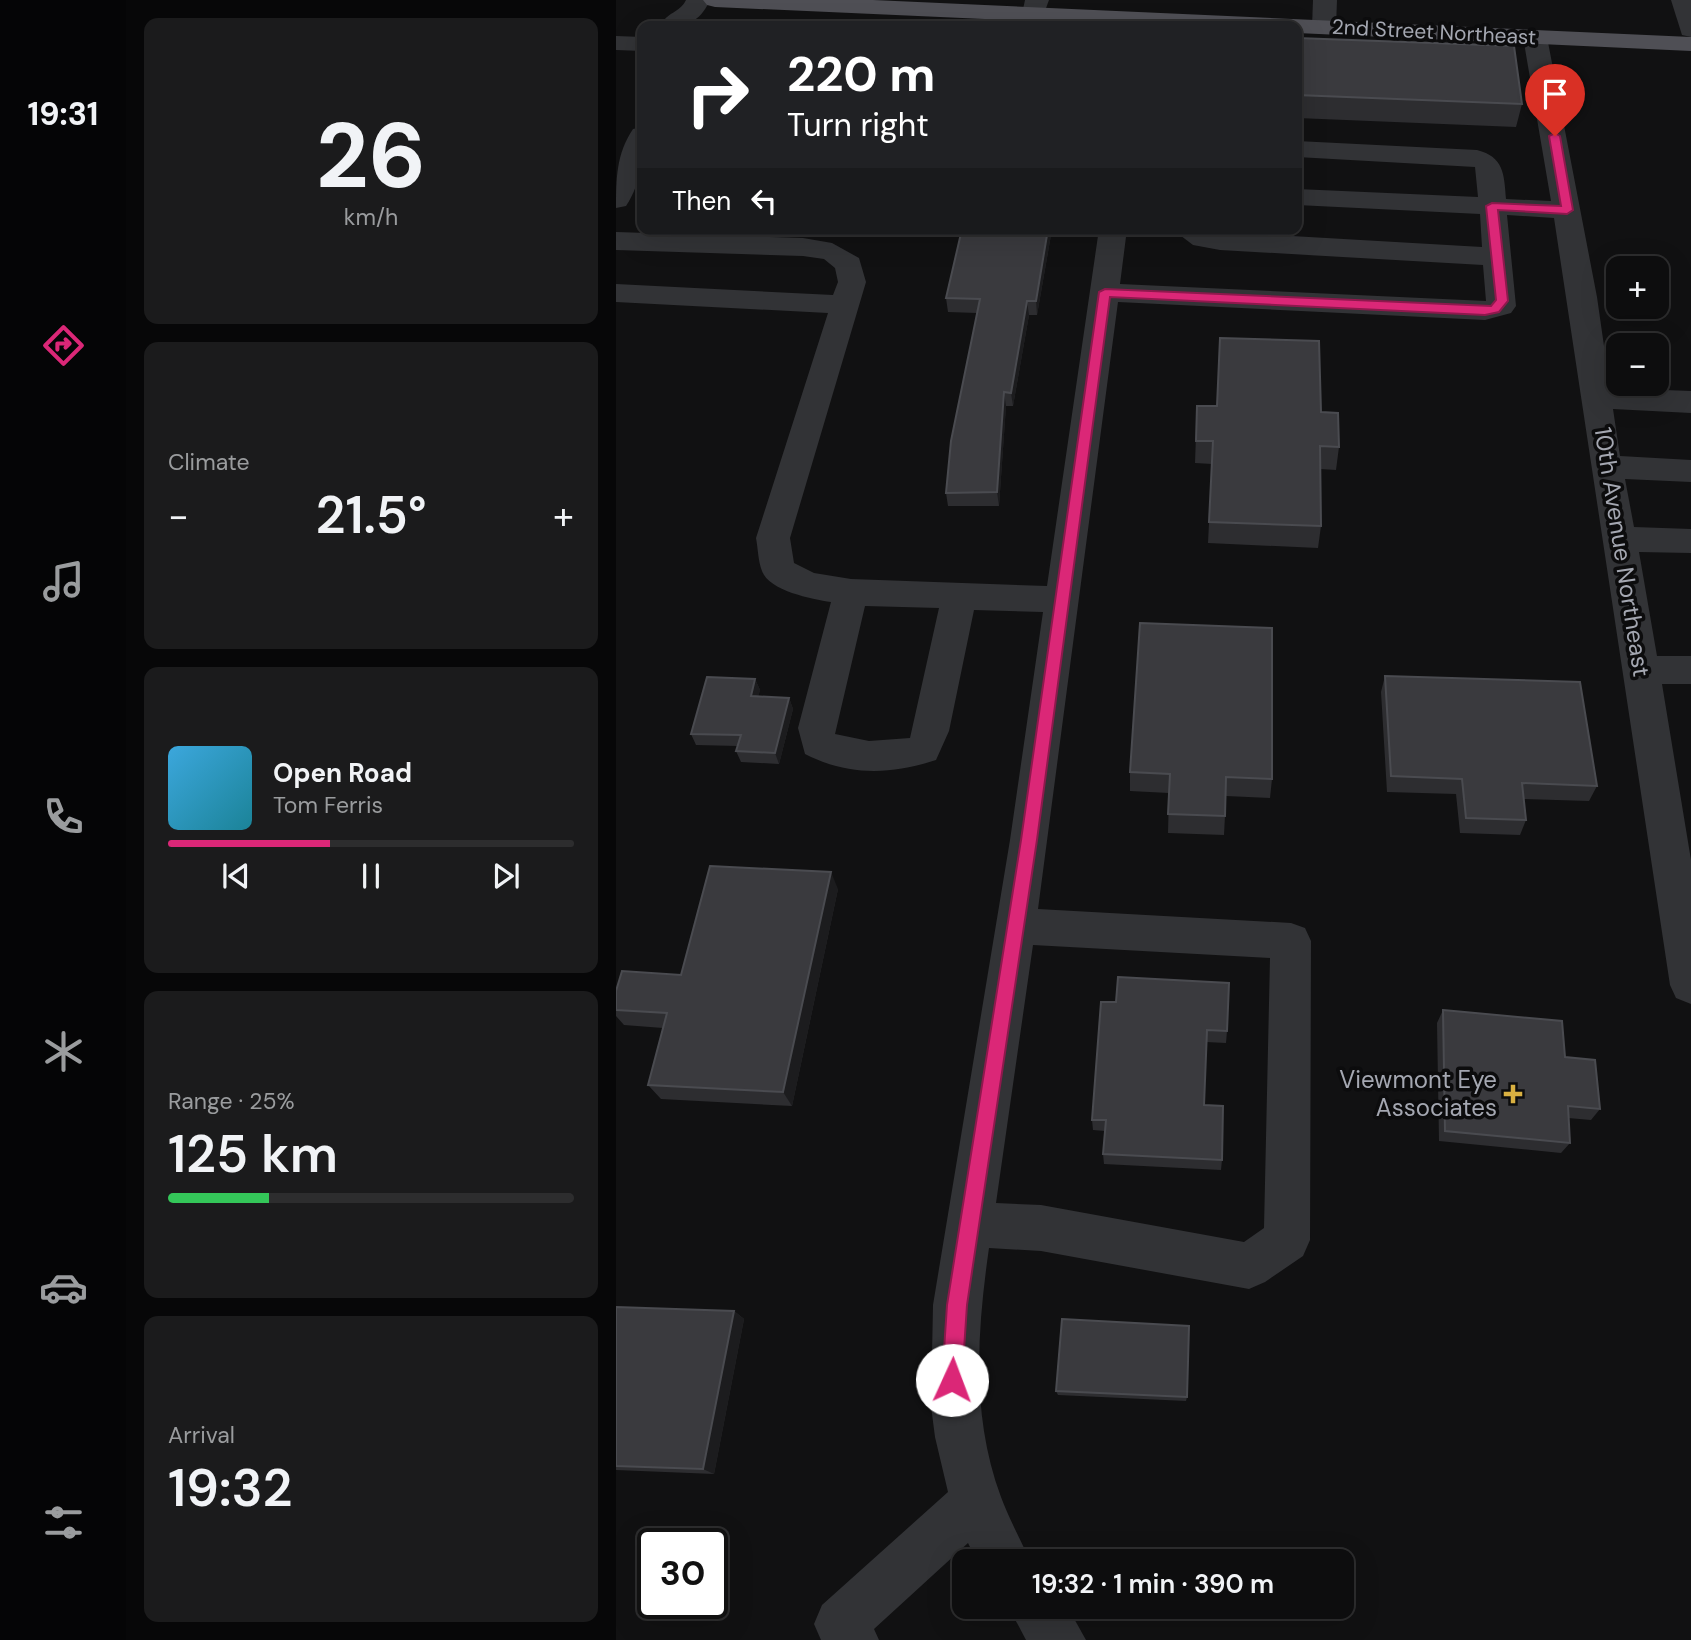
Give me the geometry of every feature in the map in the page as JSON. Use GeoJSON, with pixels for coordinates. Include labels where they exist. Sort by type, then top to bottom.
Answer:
{"type":"FeatureCollection","features":[{"type":"Feature","properties":{"kind":"main road","name":"2nd Street Northeast"},"geometry":{"type":"LineString","coordinates":[[715,0],[1035,7],[1127,21]]}},
{"type":"Feature","properties":{"kind":"main road","name":"2nd Street Northeast"},"geometry":{"type":"LineString","coordinates":[[1302,26],[1691,44]]}},
{"type":"Feature","properties":{"kind":"street"},"geometry":{"type":"LineString","coordinates":[[1324,27],[1325,0]]}},
{"type":"Feature","properties":{"kind":"street"},"geometry":{"type":"LineString","coordinates":[[1683,0],[1691,30]]}},
{"type":"Feature","properties":{"kind":"street","name":"10th Avenue Northeast"},"geometry":{"type":"LineString","coordinates":[[1535,37],[1567,210],[1691,985]]}},
{"type":"Feature","properties":{"kind":"street"},"geometry":{"type":"LineString","coordinates":[[616,200],[635,146]]}},
{"type":"Feature","properties":{"kind":"street"},"geometry":{"type":"LineString","coordinates":[[1196,235],[1335,276],[1495,309],[1502,301],[1490,172],[1486,162],[1477,158],[1302,149]]}},
{"type":"Feature","properties":{"kind":"street"},"geometry":{"type":"LineString","coordinates":[[1335,276],[1338,151]]}},
{"type":"Feature","properties":{"kind":"street"},"geometry":{"type":"LineString","coordinates":[[1302,197],[1567,210]]}},
{"type":"Feature","properties":{"kind":"street"},"geometry":{"type":"LineString","coordinates":[[998,1549],[976,1501],[962,1458],[952,1385],[957,1305],[1016,926],[1112,235]]}},
{"type":"Feature","properties":{"kind":"street"},"geometry":{"type":"LineString","coordinates":[[616,242],[803,247],[832,252],[849,264],[852,282],[773,538],[778,569],[807,585],[851,592],[1063,600]]}},
{"type":"Feature","properties":{"kind":"street"},"geometry":{"type":"LineString","coordinates":[[1105,292],[1335,276],[1497,257]]}},
{"type":"Feature","properties":{"kind":"street"},"geometry":{"type":"LineString","coordinates":[[616,293],[845,305]]}},
{"type":"Feature","properties":{"kind":"street"},"geometry":{"type":"LineString","coordinates":[[1597,398],[1691,402]]}},
{"type":"Feature","properties":{"kind":"street"},"geometry":{"type":"LineString","coordinates":[[1606,467],[1691,471]]}},
{"type":"Feature","properties":{"kind":"street"},"geometry":{"type":"LineString","coordinates":[[1620,539],[1691,541]]}},
{"type":"Feature","properties":{"kind":"street"},"geometry":{"type":"LineString","coordinates":[[851,592],[816,727],[818,743],[834,752],[902,757],[923,749],[931,731],[959,596]]}},
{"type":"Feature","properties":{"kind":"street"},"geometry":{"type":"LineString","coordinates":[[1641,670],[1691,670]]}},
{"type":"Feature","properties":{"kind":"street"},"geometry":{"type":"LineString","coordinates":[[970,1224],[1041,1228],[1250,1266],[1287,1240],[1291,941],[1016,926]]}},
{"type":"Feature","properties":{"kind":"street"},"geometry":{"type":"LineString","coordinates":[[852,1640],[841,1624],[976,1501]]}},
{"type":"Feature","properties":{"kind":"street"},"geometry":{"type":"LineString","coordinates":[[1044,1619],[1059,1640]]}},
{"type":"Feature","properties":{"kind":"building"},"geometry":{"type":"Polygon","coordinates":[[[1302,38],[1514,46],[1522,104],[1302,95],[1302,38]]]}},
{"type":"Feature","properties":{"kind":"building"},"geometry":{"type":"Polygon","coordinates":[[[961,235],[1047,235],[1036,301],[1027,301],[1011,393],[1004,392],[997,492],[946,493],[951,441],[980,299],[946,298],[961,235]]]}},
{"type":"Feature","properties":{"kind":"building"},"geometry":{"type":"Polygon","coordinates":[[[1220,338],[1319,341],[1321,412],[1338,413],[1339,447],[1320,446],[1321,526],[1209,522],[1213,441],[1196,441],[1197,406],[1217,406],[1220,338]]]}},
{"type":"Feature","properties":{"kind":"building"},"geometry":{"type":"Polygon","coordinates":[[[1140,623],[1272,628],[1272,779],[1226,777],[1225,816],[1168,814],[1170,774],[1130,772],[1140,623]]]}},
{"type":"Feature","properties":{"kind":"building"},"geometry":{"type":"Polygon","coordinates":[[[1385,676],[1580,682],[1597,786],[1522,783],[1526,820],[1466,818],[1462,779],[1391,776],[1385,676]]]}},
{"type":"Feature","properties":{"kind":"building"},"geometry":{"type":"Polygon","coordinates":[[[707,677],[755,679],[751,696],[789,698],[775,753],[736,751],[741,735],[691,734],[707,677]]]}},
{"type":"Feature","properties":{"kind":"building"},"geometry":{"type":"Polygon","coordinates":[[[710,866],[831,872],[783,1092],[648,1085],[667,1013],[616,1010],[616,991],[622,971],[681,975],[710,866]]]}},
{"type":"Feature","properties":{"kind":"building"},"geometry":{"type":"Polygon","coordinates":[[[1118,977],[1229,983],[1227,1031],[1207,1030],[1204,1105],[1223,1106],[1222,1160],[1103,1154],[1106,1120],[1092,1120],[1101,1002],[1116,1002],[1118,977]]]}},
{"type":"Feature","properties":{"kind":"building","name":"Viewmont Eye Associates"},"geometry":{"type":"Polygon","coordinates":[[[1443,1010],[1562,1021],[1565,1057],[1595,1060],[1600,1109],[1568,1106],[1570,1143],[1445,1131],[1443,1010]]]}},
{"type":"Feature","properties":{"kind":"building"},"geometry":{"type":"Polygon","coordinates":[[[616,1307],[734,1311],[703,1469],[616,1466],[616,1307]]]}},
{"type":"Feature","properties":{"kind":"building"},"geometry":{"type":"Polygon","coordinates":[[[1062,1319],[1189,1326],[1187,1397],[1056,1391],[1062,1319]]]}},
{"type":"Feature","properties":{"kind":"place","name":"Viewmont Eye Associates"},"geometry":{"type":"Point","coordinates":[1513,1094]}},
{"type":"Feature","properties":{"kind":"route"},"geometry":{"type":"LineString","coordinates":[[952,1380],[957,1305],[1029,840],[1105,292],[1485,311],[1495,309],[1501,306],[1502,301],[1492,206],[1567,210],[1555,136]]}}]}
